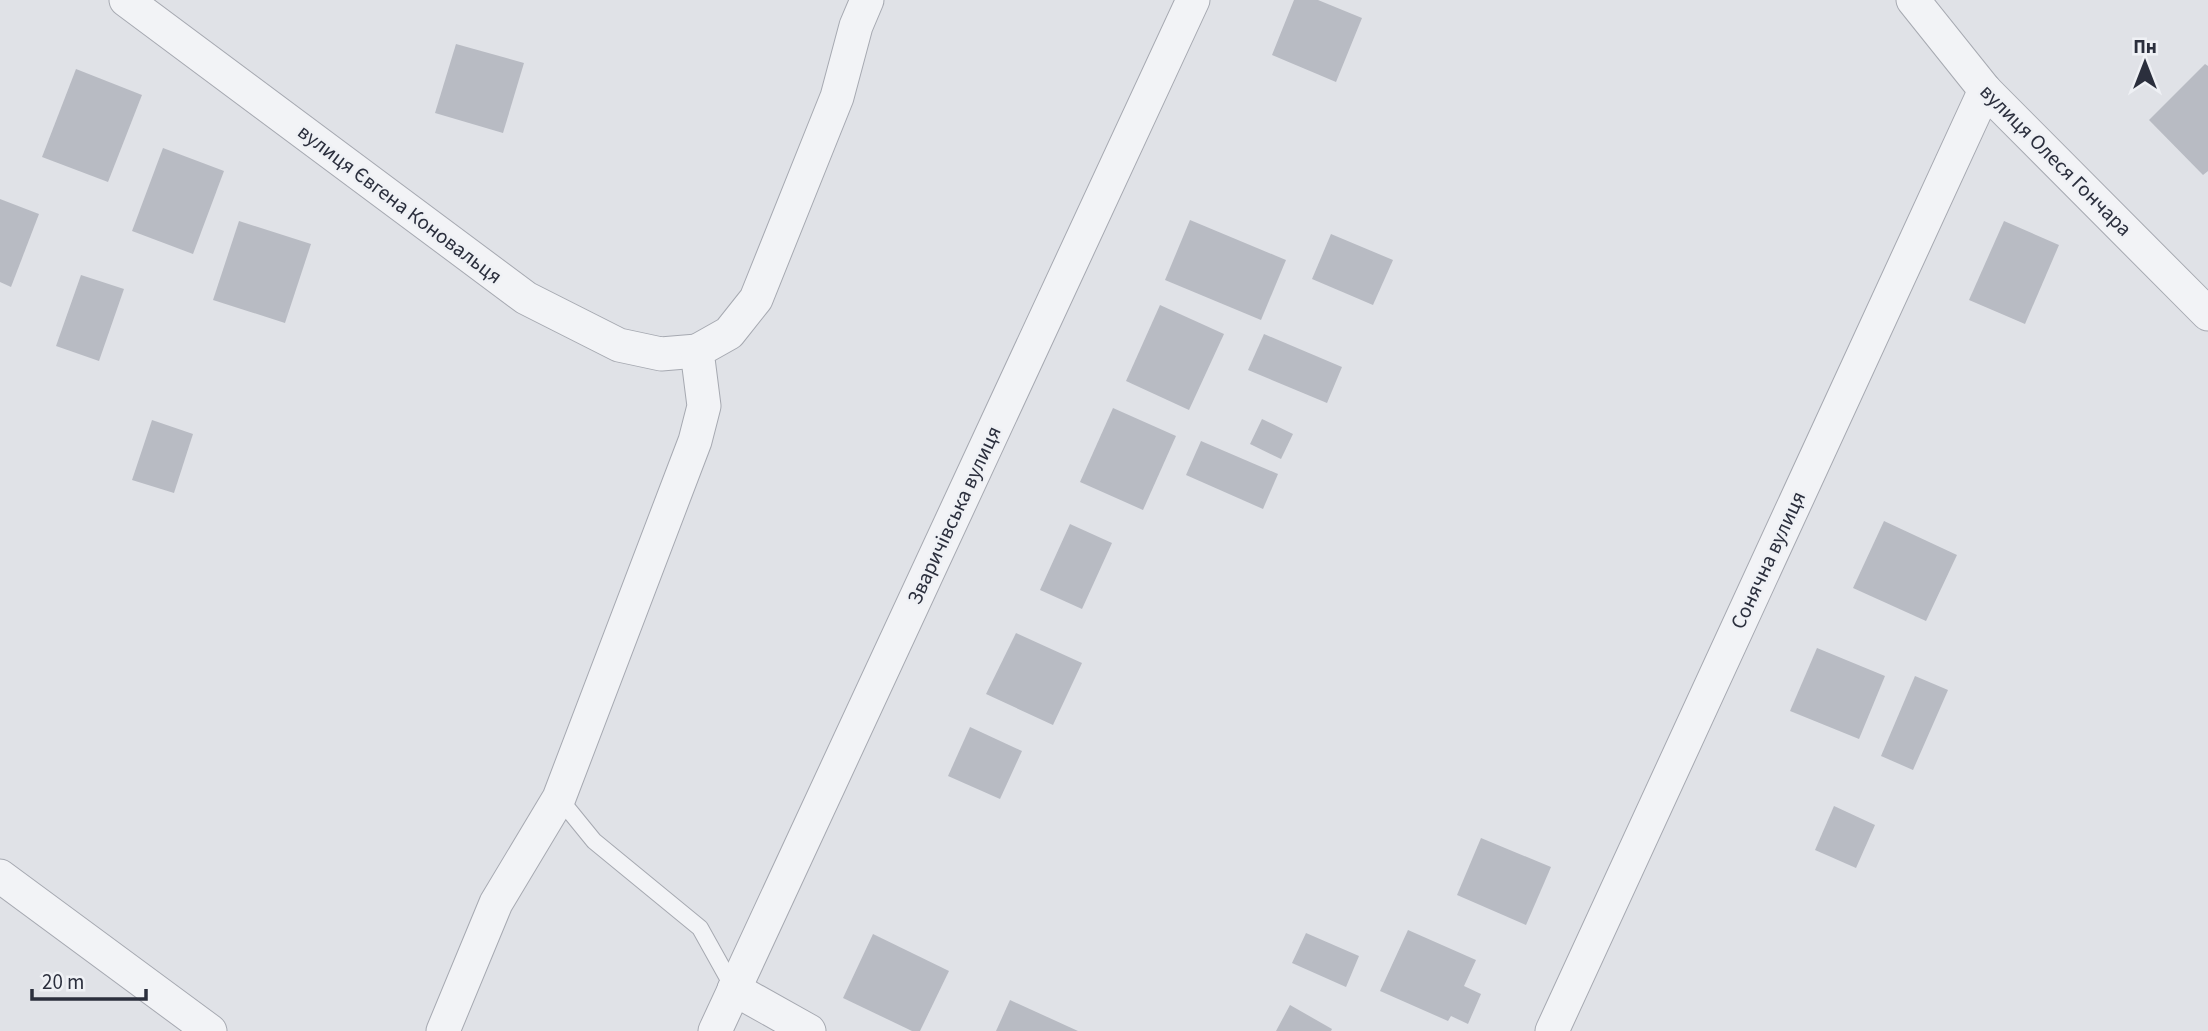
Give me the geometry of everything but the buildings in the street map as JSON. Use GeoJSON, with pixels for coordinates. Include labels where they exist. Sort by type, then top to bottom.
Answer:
{"type":"FeatureCollection","features":[{"type":"Feature","properties":{"kind":"street","name":"вулиця Євгена Коновальця"},"geometry":{"type":"LineString","coordinates":[[126,0],[526,298],[619,345],[660,354],[697,351]]}},
{"type":"Feature","properties":{"kind":"street"},"geometry":{"type":"LineString","coordinates":[[443,1031],[496,903],[559,798],[695,441],[704,406],[697,351],[729,333],[756,299],[837,97],[856,26],[867,0]]}},
{"type":"Feature","properties":{"kind":"street","name":"Зваричівська вулиця"},"geometry":{"type":"LineString","coordinates":[[715,1031],[1194,0]]}},
{"type":"Feature","properties":{"kind":"street","name":"вулиця Олеся Гончара"},"geometry":{"type":"LineString","coordinates":[[1913,0],[1985,90],[2208,314]]}},
{"type":"Feature","properties":{"kind":"street","name":"Сонячна вулиця"},"geometry":{"type":"LineString","coordinates":[[1552,1031],[1985,90]]}},
{"type":"Feature","properties":{"kind":"street"},"geometry":{"type":"LineString","coordinates":[[0,876],[210,1031]]}},
{"type":"Feature","properties":{"kind":"street"},"geometry":{"type":"LineString","coordinates":[[734,989],[809,1031]]}},
{"type":"Feature","properties":{"kind":"lane"},"geometry":{"type":"LineString","coordinates":[[559,798],[594,841],[700,928],[734,989]]}}]}
